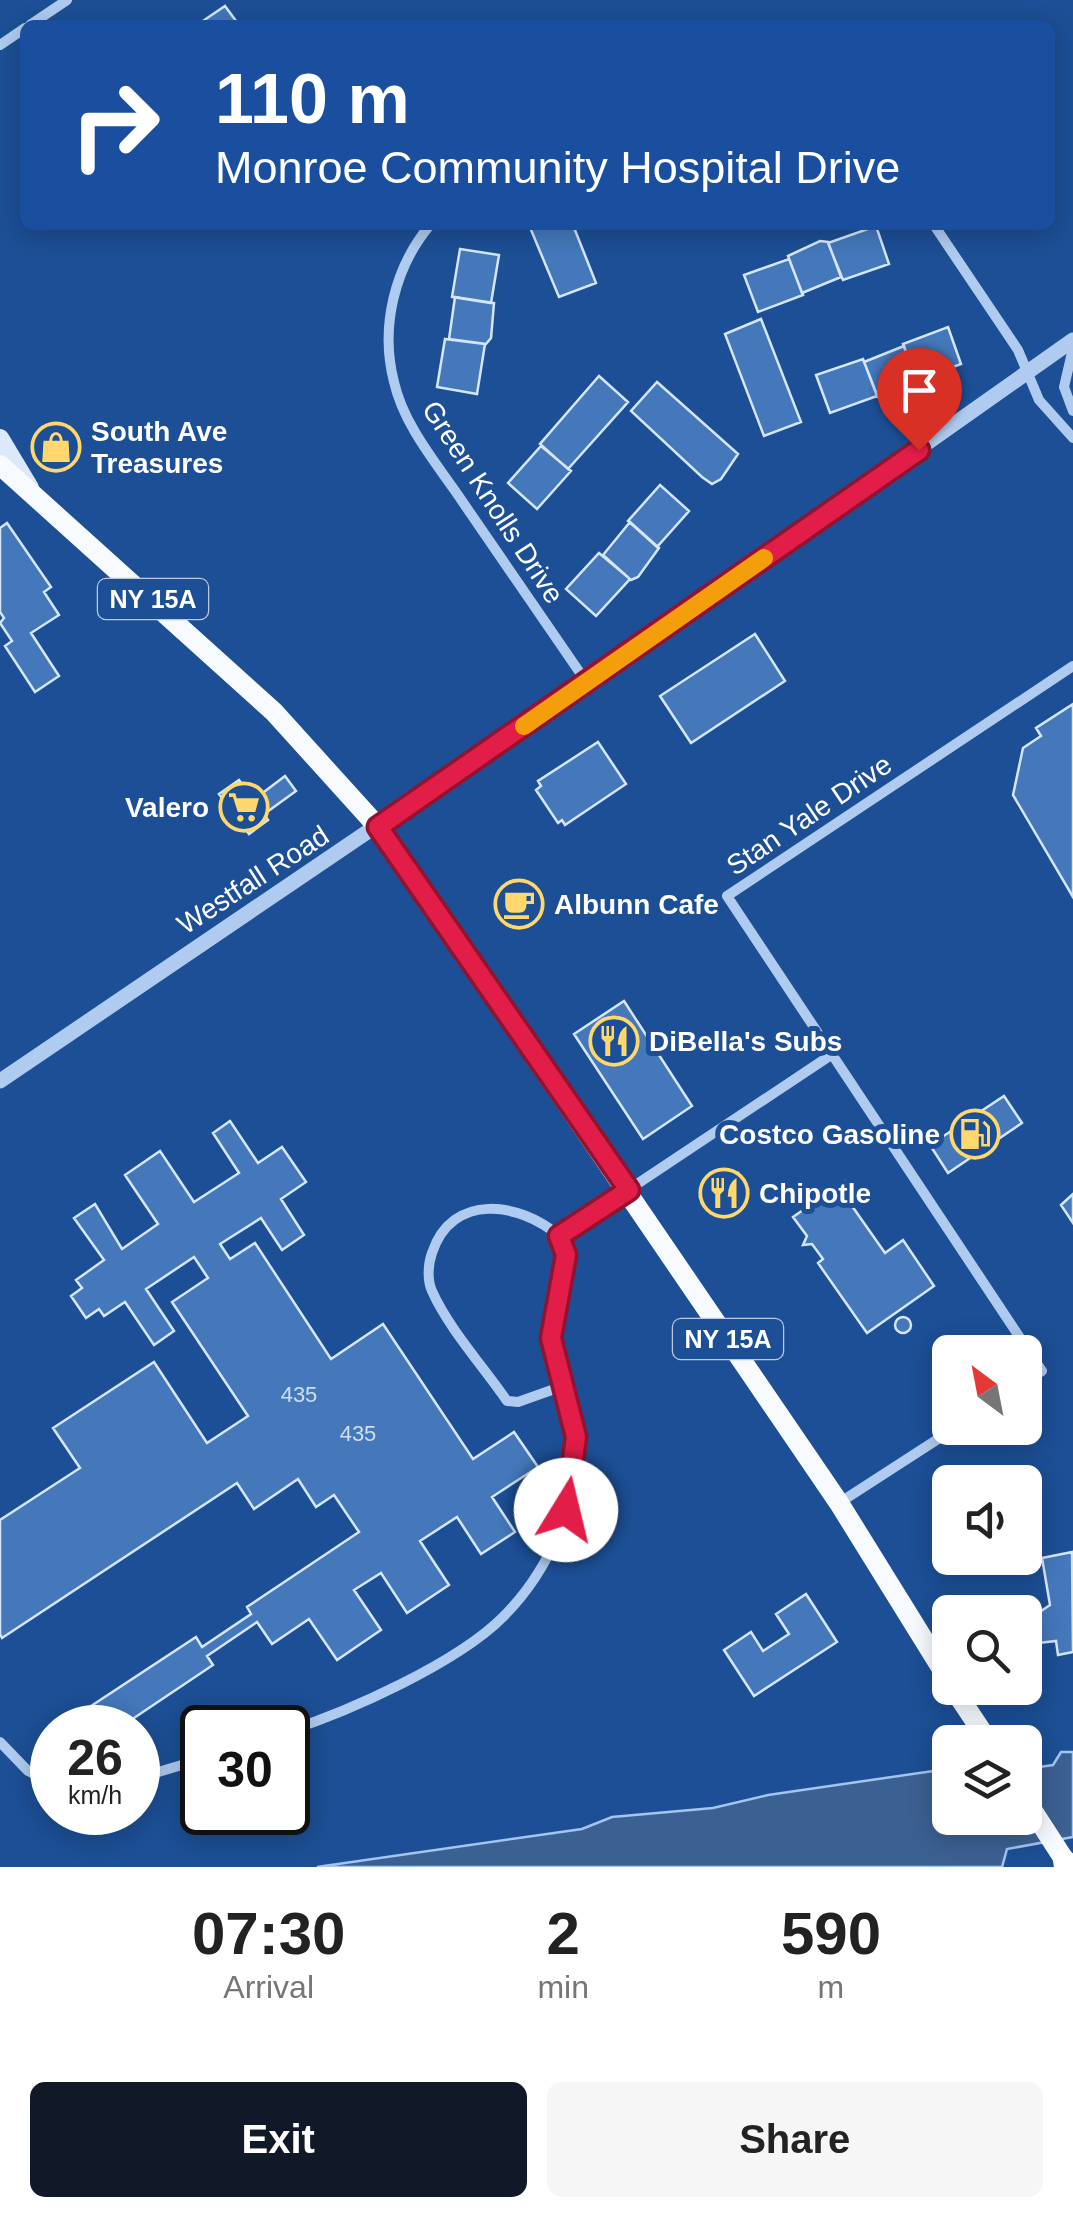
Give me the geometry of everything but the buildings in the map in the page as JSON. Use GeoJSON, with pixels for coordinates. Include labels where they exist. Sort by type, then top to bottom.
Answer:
{"type":"FeatureCollection","features":[{"type":"Feature","properties":{"kind":"main road"},"geometry":{"type":"LineString","coordinates":[[0,438],[30,488]]}},
{"type":"Feature","properties":{"kind":"main road","name":"NY 15A"},"geometry":{"type":"LineString","coordinates":[[0,465],[30,488],[274,712],[378,827],[839,1503],[932,1653]]}},
{"type":"Feature","properties":{"kind":"main road"},"geometry":{"type":"LineString","coordinates":[[1042,1826],[1066,1865]]}},
{"type":"Feature","properties":{"kind":"street"},"geometry":{"type":"LineString","coordinates":[[38,20],[66,0]]}},
{"type":"Feature","properties":{"kind":"street","name":"Green Knolls Drive"},"geometry":{"type":"LineString","coordinates":[[427,230],[405,263],[395,292],[389,358],[394,386],[420,438],[587,683]]}},
{"type":"Feature","properties":{"kind":"street"},"geometry":{"type":"LineString","coordinates":[[937,230],[1029,372],[1039,400],[1073,438]]}},
{"type":"Feature","properties":{"kind":"street","name":"Westfall Road"},"geometry":{"type":"LineString","coordinates":[[0,1081],[587,683],[1073,340]]}},
{"type":"Feature","properties":{"kind":"street"},"geometry":{"type":"LineString","coordinates":[[1073,348],[1064,387],[1073,411]]}},
{"type":"Feature","properties":{"kind":"street","name":"Stan Yale Drive"},"geometry":{"type":"LineString","coordinates":[[1018,1335],[727,896],[1073,666]]}},
{"type":"Feature","properties":{"kind":"street"},"geometry":{"type":"LineString","coordinates":[[559,1236],[831,1055]]}},
{"type":"Feature","properties":{"kind":"street"},"geometry":{"type":"LineString","coordinates":[[310,1724],[413,1675],[505,1615],[553,1548],[566,1510],[576,1437],[551,1338],[566,1255],[559,1236],[539,1218],[510,1208],[487,1207],[463,1214],[436,1240],[428,1264],[431,1289],[507,1401],[518,1402],[563,1386]]}},
{"type":"Feature","properties":{"kind":"street"},"geometry":{"type":"LineString","coordinates":[[839,1503],[932,1443]]}},
{"type":"Feature","properties":{"kind":"street"},"geometry":{"type":"LineString","coordinates":[[0,1742],[30,1772]]}},
{"type":"Feature","properties":{"kind":"water"},"geometry":{"type":"Polygon","coordinates":[[[1061,1752],[1073,1752],[1073,1837],[1007,1849],[1002,1867],[317,1867],[582,1829],[612,1817],[713,1808],[768,1795],[932,1771],[932,1835],[1042,1835],[1042,1767],[1053,1765],[1061,1752]]]}},
{"type":"Feature","properties":{"kind":"slow traffic"},"geometry":{"type":"LineString","coordinates":[[524,726],[764,558]]}},
{"type":"Feature","properties":{"kind":"place","name":"South Ave Treasures"},"geometry":{"type":"Point","coordinates":[56,447]}},
{"type":"Feature","properties":{"kind":"place","name":"Valero"},"geometry":{"type":"Point","coordinates":[244,807]}},
{"type":"Feature","properties":{"kind":"place","name":"Albunn Cafe"},"geometry":{"type":"Point","coordinates":[519,904]}},
{"type":"Feature","properties":{"kind":"place","name":"DiBella's Subs"},"geometry":{"type":"Point","coordinates":[614,1041]}},
{"type":"Feature","properties":{"kind":"place","name":"Costco Gasoline"},"geometry":{"type":"Point","coordinates":[975,1134]}},
{"type":"Feature","properties":{"kind":"place","name":"Chipotle"},"geometry":{"type":"Point","coordinates":[724,1193]}},
{"type":"Feature","properties":{"kind":"route"},"geometry":{"type":"LineString","coordinates":[[566,1510],[576,1437],[551,1338],[566,1255],[559,1236],[629,1190],[378,827],[919,450]]}}]}
